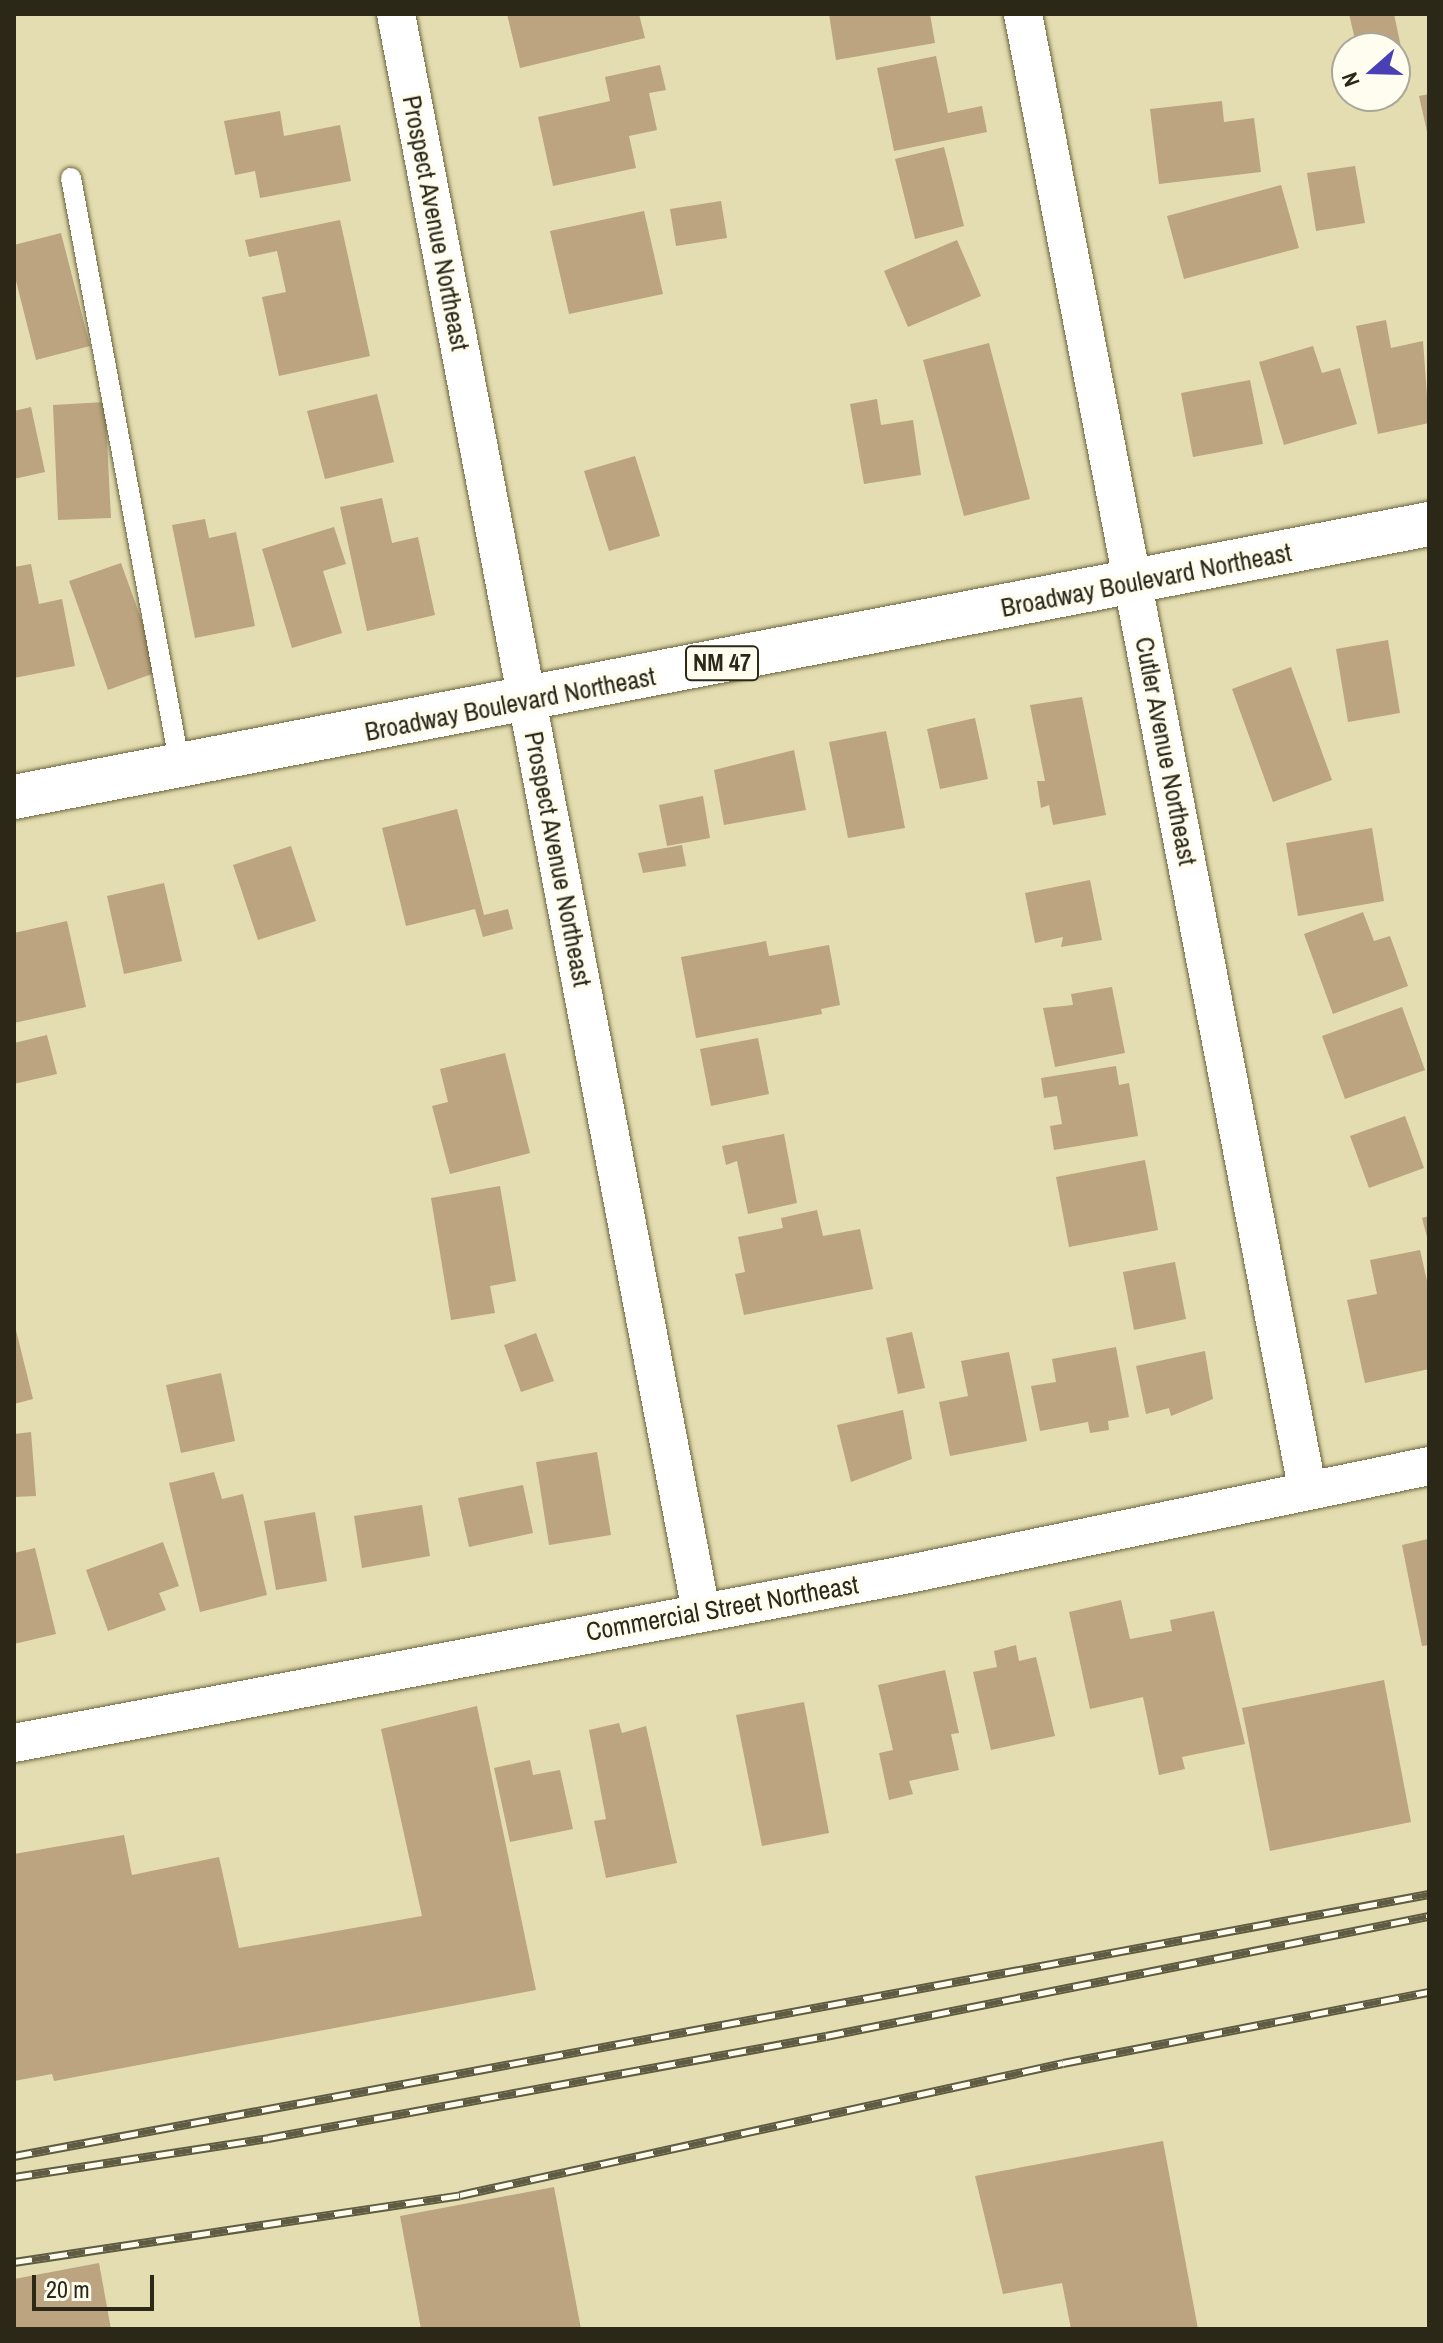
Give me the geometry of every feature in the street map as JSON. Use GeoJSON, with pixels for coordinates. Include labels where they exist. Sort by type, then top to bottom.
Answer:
{"type":"FeatureCollection","features":[{"type":"Feature","properties":{"kind":"main road","name":"Broadway Boulevard Northeast"},"geometry":{"type":"LineString","coordinates":[[14,797],[529,701],[1429,524]]}},
{"type":"Feature","properties":{"kind":"street","name":"Prospect Avenue Northeast"},"geometry":{"type":"LineString","coordinates":[[396,14],[701,1611]]}},
{"type":"Feature","properties":{"kind":"street","name":"Cutler Avenue Northeast"},"geometry":{"type":"LineString","coordinates":[[1023,14],[1307,1488]]}},
{"type":"Feature","properties":{"kind":"street","name":"Commercial Street Northeast"},"geometry":{"type":"LineString","coordinates":[[14,1743],[904,1575],[1307,1488],[1429,1466]]}},
{"type":"Feature","properties":{"kind":"lane"},"geometry":{"type":"LineString","coordinates":[[71,178],[180,766]]}},
{"type":"Feature","properties":{"kind":"building"},"geometry":{"type":"Polygon","coordinates":[[[507,14],[639,14],[645,38],[520,68],[507,14]]]}},
{"type":"Feature","properties":{"kind":"building"},"geometry":{"type":"Polygon","coordinates":[[[829,14],[930,14],[935,43],[836,60],[829,14]]]}},
{"type":"Feature","properties":{"kind":"building"},"geometry":{"type":"Polygon","coordinates":[[[1349,14],[1394,14],[1398,32],[1353,32],[1349,14]]]}},
{"type":"Feature","properties":{"kind":"building"},"geometry":{"type":"Polygon","coordinates":[[[936,56],[948,113],[982,106],[987,132],[894,151],[877,68],[936,56]]]}},
{"type":"Feature","properties":{"kind":"building"},"geometry":{"type":"Polygon","coordinates":[[[660,65],[666,90],[649,93],[657,130],[629,136],[636,168],[553,186],[538,117],[610,101],[605,77],[660,65]]]}},
{"type":"Feature","properties":{"kind":"building"},"geometry":{"type":"Polygon","coordinates":[[[1429,94],[1429,136],[1428,136],[1419,96],[1429,94]]]}},
{"type":"Feature","properties":{"kind":"building"},"geometry":{"type":"Polygon","coordinates":[[[1222,101],[1224,122],[1254,118],[1261,172],[1159,184],[1150,109],[1222,101]]]}},
{"type":"Feature","properties":{"kind":"building"},"geometry":{"type":"Polygon","coordinates":[[[280,111],[284,136],[340,125],[351,181],[260,198],[255,171],[235,175],[224,121],[280,111]]]}},
{"type":"Feature","properties":{"kind":"building"},"geometry":{"type":"Polygon","coordinates":[[[944,147],[964,226],[915,239],[895,159],[944,147]]]}},
{"type":"Feature","properties":{"kind":"building"},"geometry":{"type":"Polygon","coordinates":[[[1355,166],[1365,223],[1316,231],[1307,173],[1355,166]]]}},
{"type":"Feature","properties":{"kind":"building"},"geometry":{"type":"Polygon","coordinates":[[[1281,185],[1299,248],[1184,279],[1167,216],[1281,185]]]}},
{"type":"Feature","properties":{"kind":"building"},"geometry":{"type":"Polygon","coordinates":[[[721,201],[727,238],[676,246],[670,209],[721,201]]]}},
{"type":"Feature","properties":{"kind":"building"},"geometry":{"type":"Polygon","coordinates":[[[644,211],[663,294],[569,314],[550,231],[644,211]]]}},
{"type":"Feature","properties":{"kind":"building"},"geometry":{"type":"Polygon","coordinates":[[[340,220],[370,356],[279,376],[262,297],[286,292],[277,251],[249,257],[245,240],[340,220]]]}},
{"type":"Feature","properties":{"kind":"building"},"geometry":{"type":"Polygon","coordinates":[[[61,233],[90,346],[36,360],[14,273],[14,245],[61,233]]]}},
{"type":"Feature","properties":{"kind":"building"},"geometry":{"type":"Polygon","coordinates":[[[957,240],[981,296],[908,327],[884,271],[957,240]]]}},
{"type":"Feature","properties":{"kind":"building"},"geometry":{"type":"Polygon","coordinates":[[[1386,320],[1391,348],[1423,341],[1429,423],[1378,434],[1356,326],[1386,320]]]}},
{"type":"Feature","properties":{"kind":"building"},"geometry":{"type":"Polygon","coordinates":[[[989,343],[1030,499],[964,516],[923,360],[989,343]]]}},
{"type":"Feature","properties":{"kind":"building"},"geometry":{"type":"Polygon","coordinates":[[[1313,346],[1322,373],[1340,368],[1357,424],[1284,445],[1259,362],[1313,346]]]}},
{"type":"Feature","properties":{"kind":"building"},"geometry":{"type":"Polygon","coordinates":[[[1250,380],[1263,444],[1193,457],[1181,393],[1250,380]]]}},
{"type":"Feature","properties":{"kind":"building"},"geometry":{"type":"Polygon","coordinates":[[[377,394],[394,462],[325,479],[307,411],[377,394]]]}},
{"type":"Feature","properties":{"kind":"building"},"geometry":{"type":"Polygon","coordinates":[[[877,399],[881,425],[913,420],[921,475],[864,484],[850,404],[877,399]]]}},
{"type":"Feature","properties":{"kind":"building"},"geometry":{"type":"Polygon","coordinates":[[[105,402],[111,518],[58,520],[53,405],[105,402]]]}},
{"type":"Feature","properties":{"kind":"building"},"geometry":{"type":"Polygon","coordinates":[[[31,407],[45,472],[14,479],[14,411],[31,407]]]}},
{"type":"Feature","properties":{"kind":"building"},"geometry":{"type":"Polygon","coordinates":[[[635,456],[660,536],[609,551],[584,471],[635,456]]]}},
{"type":"Feature","properties":{"kind":"building"},"geometry":{"type":"Polygon","coordinates":[[[382,498],[392,543],[418,537],[435,615],[367,631],[340,507],[382,498]]]}},
{"type":"Feature","properties":{"kind":"building"},"geometry":{"type":"Polygon","coordinates":[[[205,519],[209,538],[236,532],[255,626],[195,638],[172,525],[205,519]]]}},
{"type":"Feature","properties":{"kind":"building"},"geometry":{"type":"Polygon","coordinates":[[[334,527],[346,564],[323,571],[342,633],[292,648],[262,549],[334,527]]]}},
{"type":"Feature","properties":{"kind":"building"},"geometry":{"type":"Polygon","coordinates":[[[121,563],[160,671],[108,690],[69,581],[121,563]]]}},
{"type":"Feature","properties":{"kind":"building"},"geometry":{"type":"Polygon","coordinates":[[[31,564],[39,604],[62,599],[75,666],[14,678],[14,567],[31,564]]]}},
{"type":"Feature","properties":{"kind":"building"},"geometry":{"type":"Polygon","coordinates":[[[1388,640],[1400,713],[1348,722],[1336,649],[1388,640]]]}},
{"type":"Feature","properties":{"kind":"building"},"geometry":{"type":"Polygon","coordinates":[[[1291,667],[1332,780],[1273,802],[1232,689],[1291,667]]]}},
{"type":"Feature","properties":{"kind":"building"},"geometry":{"type":"Polygon","coordinates":[[[1082,697],[1106,815],[1053,825],[1049,805],[1041,808],[1037,781],[1045,781],[1030,705],[1082,697]]]}},
{"type":"Feature","properties":{"kind":"building"},"geometry":{"type":"Polygon","coordinates":[[[975,718],[988,779],[940,789],[927,729],[975,718]]]}},
{"type":"Feature","properties":{"kind":"building"},"geometry":{"type":"Polygon","coordinates":[[[886,731],[905,828],[848,838],[829,742],[886,731]]]}},
{"type":"Feature","properties":{"kind":"building"},"geometry":{"type":"Polygon","coordinates":[[[794,750],[806,810],[724,825],[714,770],[794,750]]]}},
{"type":"Feature","properties":{"kind":"building"},"geometry":{"type":"Polygon","coordinates":[[[703,796],[710,838],[667,846],[659,805],[703,796]]]}},
{"type":"Feature","properties":{"kind":"building"},"geometry":{"type":"Polygon","coordinates":[[[457,809],[484,915],[508,909],[513,929],[483,937],[475,909],[406,926],[382,828],[457,809]]]}},
{"type":"Feature","properties":{"kind":"building"},"geometry":{"type":"Polygon","coordinates":[[[1372,828],[1384,901],[1298,916],[1286,843],[1372,828]]]}},
{"type":"Feature","properties":{"kind":"building"},"geometry":{"type":"Polygon","coordinates":[[[682,845],[686,866],[643,873],[638,853],[682,845]]]}},
{"type":"Feature","properties":{"kind":"building"},"geometry":{"type":"Polygon","coordinates":[[[291,846],[316,921],[258,940],[233,865],[291,846]]]}},
{"type":"Feature","properties":{"kind":"building"},"geometry":{"type":"Polygon","coordinates":[[[1090,880],[1102,940],[1061,947],[1063,937],[1035,943],[1025,893],[1090,880]]]}},
{"type":"Feature","properties":{"kind":"building"},"geometry":{"type":"Polygon","coordinates":[[[164,883],[182,961],[124,974],[107,896],[164,883]]]}},
{"type":"Feature","properties":{"kind":"building"},"geometry":{"type":"Polygon","coordinates":[[[1363,912],[1374,941],[1390,936],[1408,986],[1333,1014],[1304,934],[1363,912]]]}},
{"type":"Feature","properties":{"kind":"building"},"geometry":{"type":"Polygon","coordinates":[[[67,921],[86,1007],[14,1023],[14,933],[67,921]]]}},
{"type":"Feature","properties":{"kind":"building"},"geometry":{"type":"Polygon","coordinates":[[[766,941],[769,956],[829,945],[840,1005],[821,1009],[822,1014],[696,1038],[681,957],[766,941]]]}},
{"type":"Feature","properties":{"kind":"building"},"geometry":{"type":"Polygon","coordinates":[[[1112,987],[1125,1053],[1055,1067],[1043,1008],[1073,1005],[1071,994],[1112,987]]]}},
{"type":"Feature","properties":{"kind":"building"},"geometry":{"type":"Polygon","coordinates":[[[1402,1007],[1425,1070],[1345,1099],[1322,1036],[1402,1007]]]}},
{"type":"Feature","properties":{"kind":"building"},"geometry":{"type":"Polygon","coordinates":[[[47,1035],[57,1074],[14,1084],[14,1043],[47,1035]]]}},
{"type":"Feature","properties":{"kind":"building"},"geometry":{"type":"Polygon","coordinates":[[[758,1038],[769,1094],[711,1106],[700,1049],[758,1038]]]}},
{"type":"Feature","properties":{"kind":"building"},"geometry":{"type":"Polygon","coordinates":[[[505,1053],[530,1153],[450,1174],[432,1106],[448,1102],[440,1069],[505,1053]]]}},
{"type":"Feature","properties":{"kind":"building"},"geometry":{"type":"Polygon","coordinates":[[[1116,1066],[1119,1085],[1129,1083],[1138,1136],[1054,1150],[1050,1126],[1062,1124],[1057,1096],[1044,1098],[1041,1078],[1116,1066]]]}},
{"type":"Feature","properties":{"kind":"building"},"geometry":{"type":"Polygon","coordinates":[[[1405,1116],[1424,1168],[1369,1188],[1350,1136],[1405,1116]]]}},
{"type":"Feature","properties":{"kind":"building"},"geometry":{"type":"Polygon","coordinates":[[[784,1134],[797,1203],[748,1214],[737,1161],[726,1165],[722,1146],[784,1134]]]}},
{"type":"Feature","properties":{"kind":"building"},"geometry":{"type":"Polygon","coordinates":[[[1145,1160],[1158,1230],[1069,1247],[1056,1177],[1145,1160]]]}},
{"type":"Feature","properties":{"kind":"building"},"geometry":{"type":"Polygon","coordinates":[[[500,1186],[516,1281],[490,1286],[495,1313],[451,1320],[431,1198],[500,1186]]]}},
{"type":"Feature","properties":{"kind":"building"},"geometry":{"type":"Polygon","coordinates":[[[817,1210],[823,1236],[860,1229],[873,1289],[744,1315],[735,1274],[745,1272],[738,1237],[783,1228],[781,1218],[817,1210]]]}},
{"type":"Feature","properties":{"kind":"building"},"geometry":{"type":"Polygon","coordinates":[[[1429,1216],[1429,1241],[1428,1241],[1422,1218],[1429,1216]]]}},
{"type":"Feature","properties":{"kind":"building"},"geometry":{"type":"Polygon","coordinates":[[[1420,1250],[1429,1290],[1429,1369],[1365,1383],[1347,1300],[1377,1294],[1370,1260],[1420,1250]]]}},
{"type":"Feature","properties":{"kind":"building"},"geometry":{"type":"Polygon","coordinates":[[[1175,1262],[1186,1319],[1134,1330],[1123,1272],[1175,1262]]]}},
{"type":"Feature","properties":{"kind":"building"},"geometry":{"type":"Polygon","coordinates":[[[14,1322],[33,1399],[14,1404],[14,1322]]]}},
{"type":"Feature","properties":{"kind":"building"},"geometry":{"type":"Polygon","coordinates":[[[912,1332],[925,1388],[898,1394],[886,1338],[912,1332]]]}},
{"type":"Feature","properties":{"kind":"building"},"geometry":{"type":"Polygon","coordinates":[[[536,1333],[554,1381],[521,1392],[504,1345],[536,1333]]]}},
{"type":"Feature","properties":{"kind":"building"},"geometry":{"type":"Polygon","coordinates":[[[1116,1347],[1129,1417],[1108,1421],[1109,1430],[1090,1433],[1088,1422],[1040,1431],[1031,1386],[1056,1382],[1052,1359],[1116,1347]]]}},
{"type":"Feature","properties":{"kind":"building"},"geometry":{"type":"Polygon","coordinates":[[[1205,1351],[1213,1399],[1171,1416],[1169,1408],[1146,1414],[1136,1366],[1205,1351]]]}},
{"type":"Feature","properties":{"kind":"building"},"geometry":{"type":"Polygon","coordinates":[[[1009,1352],[1027,1441],[950,1456],[939,1402],[968,1396],[961,1361],[1009,1352]]]}},
{"type":"Feature","properties":{"kind":"building"},"geometry":{"type":"Polygon","coordinates":[[[221,1373],[235,1441],[181,1453],[166,1385],[221,1373]]]}},
{"type":"Feature","properties":{"kind":"building"},"geometry":{"type":"Polygon","coordinates":[[[903,1410],[912,1459],[851,1482],[837,1425],[903,1410]]]}},
{"type":"Feature","properties":{"kind":"building"},"geometry":{"type":"Polygon","coordinates":[[[31,1432],[36,1496],[14,1497],[14,1434],[31,1432]]]}},
{"type":"Feature","properties":{"kind":"building"},"geometry":{"type":"Polygon","coordinates":[[[597,1452],[611,1535],[549,1545],[536,1462],[597,1452]]]}},
{"type":"Feature","properties":{"kind":"building"},"geometry":{"type":"Polygon","coordinates":[[[214,1472],[222,1499],[243,1494],[267,1595],[200,1612],[169,1483],[214,1472]]]}},
{"type":"Feature","properties":{"kind":"building"},"geometry":{"type":"Polygon","coordinates":[[[523,1485],[533,1533],[469,1547],[458,1498],[523,1485]]]}},
{"type":"Feature","properties":{"kind":"building"},"geometry":{"type":"Polygon","coordinates":[[[422,1505],[430,1556],[362,1568],[354,1516],[422,1505]]]}},
{"type":"Feature","properties":{"kind":"building"},"geometry":{"type":"Polygon","coordinates":[[[315,1512],[327,1581],[276,1590],[264,1521],[315,1512]]]}},
{"type":"Feature","properties":{"kind":"building"},"geometry":{"type":"Polygon","coordinates":[[[1428,1539],[1429,1645],[1422,1646],[1402,1545],[1428,1539]]]}},
{"type":"Feature","properties":{"kind":"building"},"geometry":{"type":"Polygon","coordinates":[[[163,1542],[179,1586],[159,1593],[166,1610],[108,1631],[86,1570],[163,1542]]]}},
{"type":"Feature","properties":{"kind":"building"},"geometry":{"type":"Polygon","coordinates":[[[35,1548],[56,1634],[14,1644],[14,1553],[35,1548]]]}},
{"type":"Feature","properties":{"kind":"building"},"geometry":{"type":"Polygon","coordinates":[[[1121,1600],[1130,1639],[1172,1631],[1170,1620],[1214,1611],[1245,1744],[1182,1757],[1185,1769],[1159,1775],[1143,1697],[1090,1709],[1069,1612],[1121,1600]]]}},
{"type":"Feature","properties":{"kind":"building"},"geometry":{"type":"Polygon","coordinates":[[[1016,1645],[1019,1661],[1036,1657],[1055,1736],[991,1750],[973,1672],[997,1667],[994,1651],[1016,1645]]]}},
{"type":"Feature","properties":{"kind":"building"},"geometry":{"type":"Polygon","coordinates":[[[945,1670],[959,1733],[951,1734],[959,1770],[909,1781],[913,1794],[889,1800],[879,1753],[893,1750],[878,1685],[945,1670]]]}},
{"type":"Feature","properties":{"kind":"building"},"geometry":{"type":"Polygon","coordinates":[[[1384,1680],[1411,1822],[1270,1851],[1242,1708],[1384,1680]]]}},
{"type":"Feature","properties":{"kind":"building"},"geometry":{"type":"Polygon","coordinates":[[[804,1702],[829,1833],[762,1846],[736,1715],[804,1702]]]}},
{"type":"Feature","properties":{"kind":"building"},"geometry":{"type":"Polygon","coordinates":[[[477,1706],[536,1990],[54,2081],[52,2074],[14,2081],[14,1854],[124,1835],[132,1875],[219,1857],[239,1948],[422,1916],[381,1729],[477,1706]]]}},
{"type":"Feature","properties":{"kind":"building"},"geometry":{"type":"Polygon","coordinates":[[[619,1723],[622,1733],[646,1726],[677,1863],[606,1878],[594,1821],[606,1819],[589,1730],[619,1723]]]}},
{"type":"Feature","properties":{"kind":"building"},"geometry":{"type":"Polygon","coordinates":[[[530,1760],[533,1775],[560,1770],[573,1829],[510,1842],[494,1768],[530,1760]]]}},
{"type":"Feature","properties":{"kind":"building"},"geometry":{"type":"Polygon","coordinates":[[[1163,2141],[1198,2329],[1071,2329],[1062,2283],[1003,2294],[975,2176],[1163,2141]]]}},
{"type":"Feature","properties":{"kind":"building"},"geometry":{"type":"Polygon","coordinates":[[[554,2187],[581,2329],[421,2329],[400,2216],[554,2187]]]}},
{"type":"Feature","properties":{"kind":"building"},"geometry":{"type":"Polygon","coordinates":[[[99,2263],[111,2329],[14,2329],[14,2279],[99,2263]]]}},
{"type":"Feature","properties":{"kind":"railway"},"geometry":{"type":"LineString","coordinates":[[14,2156],[1429,1894]]}},
{"type":"Feature","properties":{"kind":"railway"},"geometry":{"type":"LineString","coordinates":[[14,2177],[268,2138],[826,2036],[1429,1916]]}},
{"type":"Feature","properties":{"kind":"railway"},"geometry":{"type":"LineString","coordinates":[[14,2262],[460,2195],[1063,2063],[1429,1992]]}}]}
